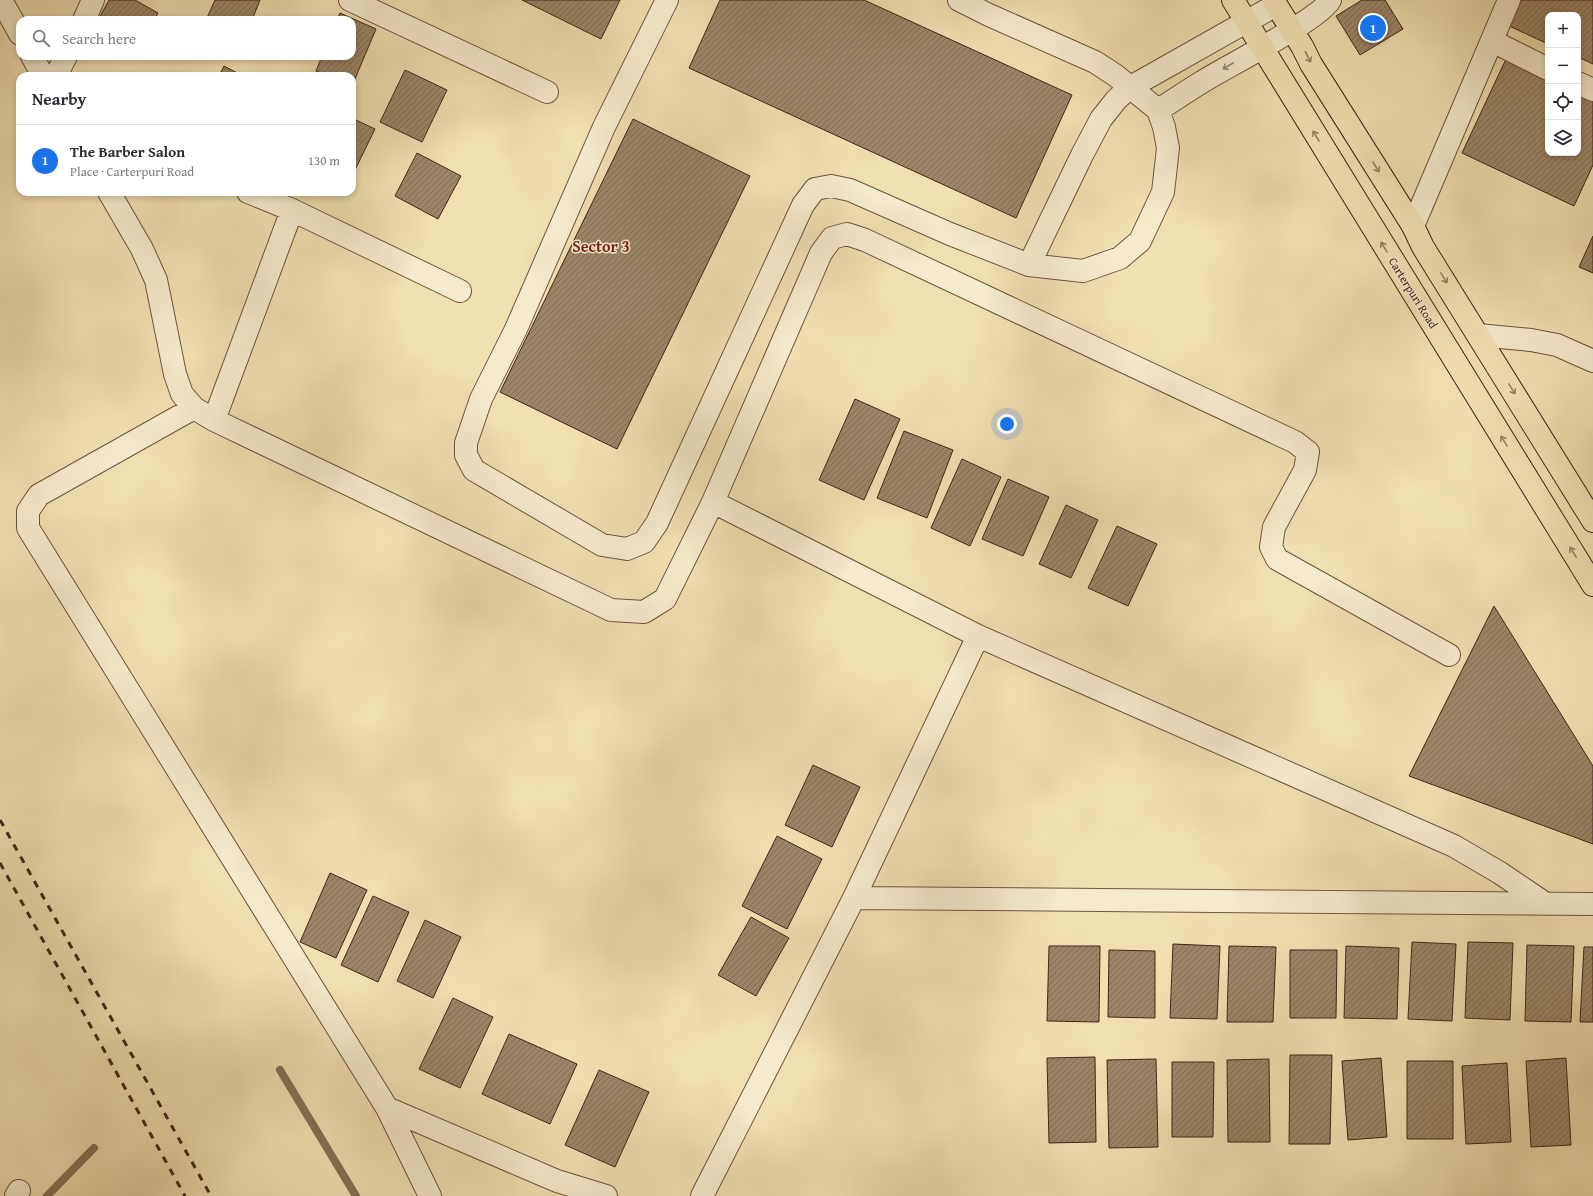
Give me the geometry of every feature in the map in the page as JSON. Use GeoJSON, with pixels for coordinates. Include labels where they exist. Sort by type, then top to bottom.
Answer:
{"type":"FeatureCollection","features":[{"type":"Feature","properties":{"kind":"main road","name":"Carterpuri Road"},"geometry":{"type":"LineString","coordinates":[[1233,0],[1593,585]]}},
{"type":"Feature","properties":{"kind":"main road"},"geometry":{"type":"LineString","coordinates":[[1274,2],[1413,226],[1423,247],[1593,521]]}},
{"type":"Feature","properties":{"kind":"street"},"geometry":{"type":"LineString","coordinates":[[1,0],[16,27]]}},
{"type":"Feature","properties":{"kind":"street"},"geometry":{"type":"LineString","coordinates":[[86,16],[93,0]]}},
{"type":"Feature","properties":{"kind":"street"},"geometry":{"type":"LineString","coordinates":[[350,0],[547,92]]}},
{"type":"Feature","properties":{"kind":"street"},"geometry":{"type":"LineString","coordinates":[[667,0],[604,127],[516,329],[481,400],[466,443],[466,456],[474,470],[602,544],[627,549],[644,542],[658,523],[800,212],[815,188],[831,186],[850,190],[950,234],[1029,264],[1083,271],[1120,258],[1140,241],[1163,192],[1168,148],[1164,127],[1158,110],[1129,88],[1115,75],[1095,62],[989,15],[959,0]]}},
{"type":"Feature","properties":{"kind":"street"},"geometry":{"type":"LineString","coordinates":[[1158,110],[1202,82],[1291,30],[1324,8],[1330,0]]}},
{"type":"Feature","properties":{"kind":"street"},"geometry":{"type":"LineString","coordinates":[[1413,226],[1509,0]]}},
{"type":"Feature","properties":{"kind":"street"},"geometry":{"type":"LineString","coordinates":[[1029,264],[1101,119],[1116,100],[1129,88],[1246,21],[1274,2]]}},
{"type":"Feature","properties":{"kind":"street"},"geometry":{"type":"LineString","coordinates":[[1492,41],[1545,68]]}},
{"type":"Feature","properties":{"kind":"street"},"geometry":{"type":"LineString","coordinates":[[34,60],[41,72]]}},
{"type":"Feature","properties":{"kind":"street"},"geometry":{"type":"LineString","coordinates":[[58,72],[64,60]]}},
{"type":"Feature","properties":{"kind":"street"},"geometry":{"type":"LineString","coordinates":[[1580,84],[1593,90]]}},
{"type":"Feature","properties":{"kind":"street"},"geometry":{"type":"LineString","coordinates":[[111,196],[142,249],[156,280],[175,374],[182,394],[194,408],[214,420],[611,610],[644,612],[665,599],[713,502],[821,253],[832,238],[847,234],[872,243],[1295,442],[1308,452],[1305,470],[1274,527],[1271,546],[1277,559],[1449,655]]}},
{"type":"Feature","properties":{"kind":"street"},"geometry":{"type":"LineString","coordinates":[[258,196],[292,210],[460,291]]}},
{"type":"Feature","properties":{"kind":"street"},"geometry":{"type":"LineString","coordinates":[[214,420],[292,210]]}},
{"type":"Feature","properties":{"kind":"street"},"geometry":{"type":"LineString","coordinates":[[1478,335],[1531,340],[1557,345],[1593,361]]}},
{"type":"Feature","properties":{"kind":"street"},"geometry":{"type":"LineString","coordinates":[[194,408],[40,495],[28,511],[28,528],[387,1108],[430,1196]]}},
{"type":"Feature","properties":{"kind":"street"},"geometry":{"type":"LineString","coordinates":[[713,502],[978,636],[1454,846],[1500,873],[1546,904]]}},
{"type":"Feature","properties":{"kind":"street"},"geometry":{"type":"LineString","coordinates":[[702,1196],[854,898],[978,636]]}},
{"type":"Feature","properties":{"kind":"street"},"geometry":{"type":"LineString","coordinates":[[854,898],[1593,904]]}},
{"type":"Feature","properties":{"kind":"street"},"geometry":{"type":"LineString","coordinates":[[387,1108],[557,1181],[606,1196]]}},
{"type":"Feature","properties":{"kind":"building"},"geometry":{"type":"Polygon","coordinates":[[[109,0],[135,0],[158,13],[156,16],[100,16],[109,0]]]}},
{"type":"Feature","properties":{"kind":"building"},"geometry":{"type":"Polygon","coordinates":[[[215,0],[260,0],[254,16],[208,16],[215,0]]]}},
{"type":"Feature","properties":{"kind":"building"},"geometry":{"type":"Polygon","coordinates":[[[522,0],[620,0],[601,39],[522,0]]]}},
{"type":"Feature","properties":{"kind":"building"},"geometry":{"type":"Polygon","coordinates":[[[720,0],[864,0],[1072,95],[1016,218],[689,68],[720,0]]]}},
{"type":"Feature","properties":{"kind":"building"},"geometry":{"type":"Polygon","coordinates":[[[1362,0],[1385,0],[1403,29],[1360,55],[1336,16],[1362,0]]]}},
{"type":"Feature","properties":{"kind":"building"},"geometry":{"type":"Polygon","coordinates":[[[1519,0],[1593,0],[1593,64],[1581,58],[1581,12],[1545,12],[1545,43],[1507,25],[1519,0]]]}},
{"type":"Feature","properties":{"kind":"building"},"geometry":{"type":"Polygon","coordinates":[[[340,13],[347,16],[339,16],[340,13]]]}},
{"type":"Feature","properties":{"kind":"building"},"geometry":{"type":"Polygon","coordinates":[[[356,20],[376,29],[356,76],[356,72],[316,71],[320,60],[356,60],[356,20]]]}},
{"type":"Feature","properties":{"kind":"building"},"geometry":{"type":"Polygon","coordinates":[[[1506,59],[1545,78],[1545,156],[1581,156],[1581,94],[1593,100],[1593,165],[1574,206],[1462,153],[1506,59]]]}},
{"type":"Feature","properties":{"kind":"building"},"geometry":{"type":"Polygon","coordinates":[[[224,66],[235,72],[221,72],[224,66]]]}},
{"type":"Feature","properties":{"kind":"building"},"geometry":{"type":"Polygon","coordinates":[[[405,70],[447,90],[422,142],[380,122],[405,70]]]}},
{"type":"Feature","properties":{"kind":"building"},"geometry":{"type":"Polygon","coordinates":[[[633,119],[750,176],[617,449],[500,392],[633,119]]]}},
{"type":"Feature","properties":{"kind":"building"},"geometry":{"type":"Polygon","coordinates":[[[356,120],[375,129],[356,168],[356,120]]]}},
{"type":"Feature","properties":{"kind":"building"},"geometry":{"type":"Polygon","coordinates":[[[417,153],[461,176],[438,219],[395,196],[417,153]]]}},
{"type":"Feature","properties":{"kind":"building"},"geometry":{"type":"Polygon","coordinates":[[[1593,236],[1593,273],[1579,267],[1593,236]]]}},
{"type":"Feature","properties":{"kind":"building"},"geometry":{"type":"Polygon","coordinates":[[[855,399],[900,419],[864,500],[819,480],[855,399]]]}},
{"type":"Feature","properties":{"kind":"building"},"geometry":{"type":"Polygon","coordinates":[[[904,431],[953,450],[927,518],[877,498],[904,431]]]}},
{"type":"Feature","properties":{"kind":"building"},"geometry":{"type":"Polygon","coordinates":[[[962,459],[1001,477],[970,546],[931,528],[962,459]]]}},
{"type":"Feature","properties":{"kind":"building"},"geometry":{"type":"Polygon","coordinates":[[[1008,479],[1049,497],[1023,556],[982,539],[1008,479]]]}},
{"type":"Feature","properties":{"kind":"building"},"geometry":{"type":"Polygon","coordinates":[[[1066,505],[1098,520],[1071,578],[1039,564],[1066,505]]]}},
{"type":"Feature","properties":{"kind":"building"},"geometry":{"type":"Polygon","coordinates":[[[1117,526],[1157,544],[1128,606],[1088,588],[1117,526]]]}},
{"type":"Feature","properties":{"kind":"building"},"geometry":{"type":"Polygon","coordinates":[[[1494,606],[1593,766],[1593,844],[1409,776],[1494,606]]]}},
{"type":"Feature","properties":{"kind":"building"},"geometry":{"type":"Polygon","coordinates":[[[813,765],[860,787],[832,847],[785,825],[813,765]]]}},
{"type":"Feature","properties":{"kind":"building"},"geometry":{"type":"Polygon","coordinates":[[[777,836],[822,859],[787,929],[742,906],[777,836]]]}},
{"type":"Feature","properties":{"kind":"building"},"geometry":{"type":"Polygon","coordinates":[[[330,873],[367,890],[336,958],[300,942],[330,873]]]}},
{"type":"Feature","properties":{"kind":"building"},"geometry":{"type":"Polygon","coordinates":[[[373,896],[409,912],[378,982],[341,965],[373,896]]]}},
{"type":"Feature","properties":{"kind":"building"},"geometry":{"type":"Polygon","coordinates":[[[751,917],[789,938],[756,996],[718,975],[751,917]]]}},
{"type":"Feature","properties":{"kind":"building"},"geometry":{"type":"Polygon","coordinates":[[[425,920],[461,937],[433,998],[397,981],[425,920]]]}},
{"type":"Feature","properties":{"kind":"building"},"geometry":{"type":"Polygon","coordinates":[[[1412,942],[1456,944],[1452,1021],[1408,1019],[1412,942]]]}},
{"type":"Feature","properties":{"kind":"building"},"geometry":{"type":"Polygon","coordinates":[[[1468,942],[1513,943],[1510,1020],[1465,1018],[1468,942]]]}},
{"type":"Feature","properties":{"kind":"building"},"geometry":{"type":"Polygon","coordinates":[[[1173,944],[1220,946],[1217,1019],[1170,1018],[1173,944]]]}},
{"type":"Feature","properties":{"kind":"building"},"geometry":{"type":"Polygon","coordinates":[[[1527,945],[1574,946],[1571,1022],[1525,1021],[1527,945]]]}},
{"type":"Feature","properties":{"kind":"building"},"geometry":{"type":"Polygon","coordinates":[[[1049,946],[1100,946],[1099,1022],[1047,1021],[1049,946]]]}},
{"type":"Feature","properties":{"kind":"building"},"geometry":{"type":"Polygon","coordinates":[[[1229,946],[1276,947],[1273,1022],[1227,1022],[1229,946]]]}},
{"type":"Feature","properties":{"kind":"building"},"geometry":{"type":"Polygon","coordinates":[[[1346,946],[1399,948],[1397,1019],[1344,1018],[1346,946]]]}},
{"type":"Feature","properties":{"kind":"building"},"geometry":{"type":"Polygon","coordinates":[[[1584,947],[1593,947],[1593,1022],[1580,1022],[1584,947]]]}},
{"type":"Feature","properties":{"kind":"building"},"geometry":{"type":"Polygon","coordinates":[[[1109,950],[1155,951],[1155,1018],[1108,1017],[1109,950]]]}},
{"type":"Feature","properties":{"kind":"building"},"geometry":{"type":"Polygon","coordinates":[[[1290,950],[1337,950],[1336,1018],[1290,1018],[1290,950]]]}},
{"type":"Feature","properties":{"kind":"building"},"geometry":{"type":"Polygon","coordinates":[[[453,998],[493,1017],[460,1088],[419,1069],[453,998]]]}},
{"type":"Feature","properties":{"kind":"building"},"geometry":{"type":"Polygon","coordinates":[[[509,1034],[577,1064],[550,1124],[482,1094],[509,1034]]]}},
{"type":"Feature","properties":{"kind":"building"},"geometry":{"type":"Polygon","coordinates":[[[1290,1055],[1332,1055],[1330,1144],[1289,1144],[1290,1055]]]}},
{"type":"Feature","properties":{"kind":"building"},"geometry":{"type":"Polygon","coordinates":[[[1095,1057],[1096,1142],[1049,1143],[1047,1058],[1095,1057]]]}},
{"type":"Feature","properties":{"kind":"building"},"geometry":{"type":"Polygon","coordinates":[[[1381,1058],[1387,1137],[1348,1140],[1342,1061],[1381,1058]]]}},
{"type":"Feature","properties":{"kind":"building"},"geometry":{"type":"Polygon","coordinates":[[[1566,1058],[1571,1145],[1531,1147],[1526,1061],[1566,1058]]]}},
{"type":"Feature","properties":{"kind":"building"},"geometry":{"type":"Polygon","coordinates":[[[1156,1059],[1158,1147],[1109,1148],[1107,1060],[1156,1059]]]}},
{"type":"Feature","properties":{"kind":"building"},"geometry":{"type":"Polygon","coordinates":[[[1269,1059],[1270,1142],[1228,1142],[1227,1060],[1269,1059]]]}},
{"type":"Feature","properties":{"kind":"building"},"geometry":{"type":"Polygon","coordinates":[[[1407,1061],[1453,1061],[1453,1139],[1407,1139],[1407,1061]]]}},
{"type":"Feature","properties":{"kind":"building"},"geometry":{"type":"Polygon","coordinates":[[[1172,1062],[1214,1062],[1213,1137],[1172,1137],[1172,1062]]]}},
{"type":"Feature","properties":{"kind":"building"},"geometry":{"type":"Polygon","coordinates":[[[1507,1063],[1511,1142],[1466,1144],[1462,1066],[1507,1063]]]}},
{"type":"Feature","properties":{"kind":"building"},"geometry":{"type":"Polygon","coordinates":[[[599,1070],[649,1092],[615,1167],[565,1145],[599,1070]]]}},
{"type":"Feature","properties":{"kind":"waterway"},"geometry":{"type":"LineString","coordinates":[[280,1070],[356,1196]]}},
{"type":"Feature","properties":{"kind":"waterway"},"geometry":{"type":"LineString","coordinates":[[47,1196],[94,1148]]}},
{"type":"Feature","properties":{"kind":"railway"},"geometry":{"type":"LineString","coordinates":[[0,820],[211,1196]]}},
{"type":"Feature","properties":{"kind":"railway"},"geometry":{"type":"LineString","coordinates":[[0,863],[185,1196]]}},
{"type":"Feature","properties":{"kind":"place","name":"The Barber Salon"},"geometry":{"type":"Point","coordinates":[1373,28]}},
{"type":"Feature","properties":{"kind":"district","name":"Sector 3"},"geometry":{"type":"Point","coordinates":[601,246]}}]}
